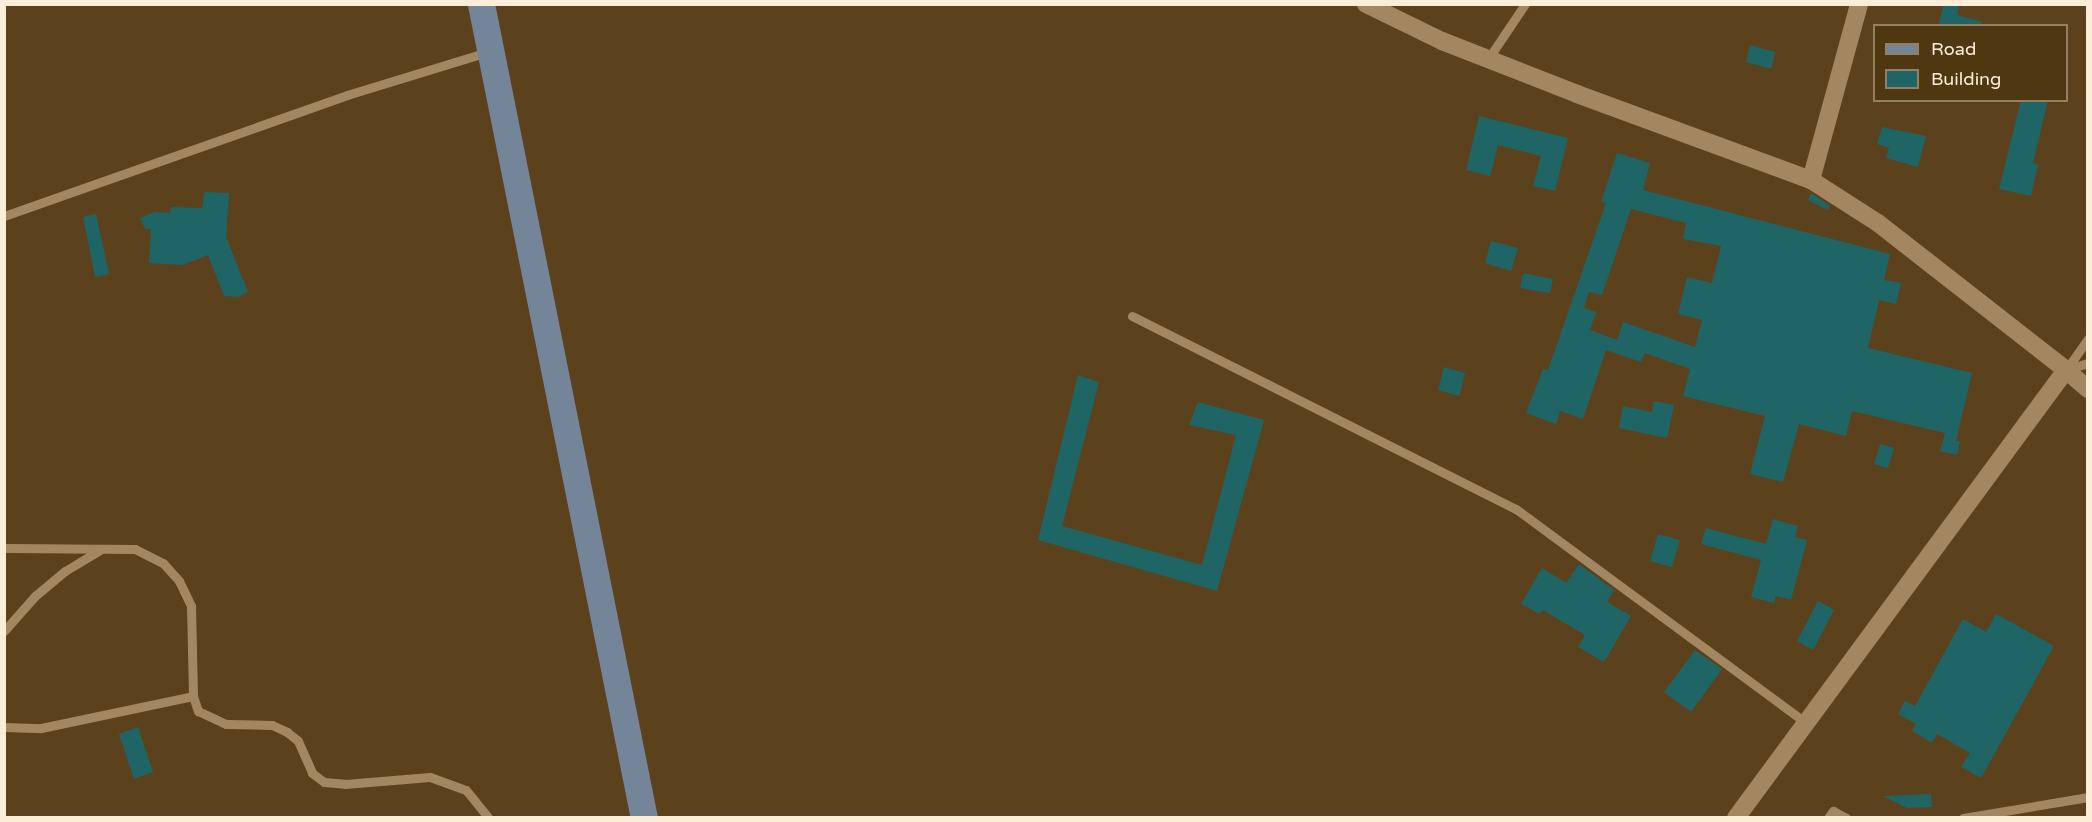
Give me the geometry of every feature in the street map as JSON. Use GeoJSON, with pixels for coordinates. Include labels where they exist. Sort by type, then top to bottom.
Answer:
{"type":"FeatureCollection","features":[{"type":"Feature","properties":{"kind":"main road"},"geometry":{"type":"LineString","coordinates":[[481,4],[644,818]]}},
{"type":"Feature","properties":{"kind":"street"},"geometry":{"type":"LineString","coordinates":[[1366,4],[1488,59],[1811,180],[1878,223],[2088,389]]}},
{"type":"Feature","properties":{"kind":"street"},"geometry":{"type":"LineString","coordinates":[[1811,180],[1859,4]]}},
{"type":"Feature","properties":{"kind":"street"},"geometry":{"type":"LineString","coordinates":[[1736,818],[2066,370]]}},
{"type":"Feature","properties":{"kind":"lane"},"geometry":{"type":"LineString","coordinates":[[1488,59],[1525,4]]}},
{"type":"Feature","properties":{"kind":"lane"},"geometry":{"type":"LineString","coordinates":[[4,216],[347,95],[491,51]]}},
{"type":"Feature","properties":{"kind":"lane"},"geometry":{"type":"LineString","coordinates":[[1132,316],[1516,509],[1806,723]]}},
{"type":"Feature","properties":{"kind":"lane"},"geometry":{"type":"LineString","coordinates":[[2066,370],[2088,339]]}},
{"type":"Feature","properties":{"kind":"lane"},"geometry":{"type":"LineString","coordinates":[[2066,370],[2088,363]]}},
{"type":"Feature","properties":{"kind":"lane"},"geometry":{"type":"LineString","coordinates":[[4,548],[135,549],[162,563],[179,581],[190,606],[193,696],[198,711],[213,720],[272,724],[287,732],[298,741],[312,773],[324,782],[345,784],[430,777],[466,790],[489,818]]}},
{"type":"Feature","properties":{"kind":"lane"},"geometry":{"type":"LineString","coordinates":[[4,631],[42,589],[102,549]]}},
{"type":"Feature","properties":{"kind":"lane"},"geometry":{"type":"LineString","coordinates":[[4,727],[41,728],[193,696]]}},
{"type":"Feature","properties":{"kind":"lane"},"geometry":{"type":"LineString","coordinates":[[1963,818],[2088,797]]}},
{"type":"Feature","properties":{"kind":"lane"},"geometry":{"type":"LineString","coordinates":[[1828,818],[1833,811],[1846,818]]}},
{"type":"Feature","properties":{"kind":"building"},"geometry":{"type":"Polygon","coordinates":[[[1944,4],[1959,4],[1957,15],[1982,22],[1982,24],[1939,24],[1944,4]]]}},
{"type":"Feature","properties":{"kind":"building"},"geometry":{"type":"Polygon","coordinates":[[[1750,45],[1775,52],[1771,69],[1746,62],[1750,45]]]}},
{"type":"Feature","properties":{"kind":"building"},"geometry":{"type":"Polygon","coordinates":[[[2021,102],[2048,102],[2033,163],[2038,165],[2031,196],[1999,189],[2021,102]]]}},
{"type":"Feature","properties":{"kind":"building"},"geometry":{"type":"Polygon","coordinates":[[[1479,116],[1568,138],[1555,191],[1533,186],[1541,156],[1498,145],[1490,176],[1466,170],[1479,116]]]}},
{"type":"Feature","properties":{"kind":"building"},"geometry":{"type":"Polygon","coordinates":[[[1882,127],[1926,136],[1918,167],[1886,158],[1889,148],[1877,144],[1882,127]]]}},
{"type":"Feature","properties":{"kind":"building"},"geometry":{"type":"Polygon","coordinates":[[[1617,153],[1650,163],[1643,190],[1890,254],[1884,280],[1901,283],[1896,304],[1879,300],[1868,348],[1972,373],[1956,441],[1960,441],[1957,455],[1940,451],[1945,433],[1852,411],[1846,436],[1799,424],[1783,482],[1750,474],[1765,416],[1683,396],[1690,369],[1645,353],[1641,362],[1606,350],[1583,419],[1560,411],[1556,424],[1526,413],[1543,369],[1548,370],[1606,203],[1601,202],[1617,153]],[[1631,209],[1602,295],[1589,292],[1584,308],[1596,312],[1590,330],[1617,340],[1623,322],[1695,347],[1702,320],[1678,314],[1687,277],[1712,283],[1721,246],[1683,239],[1686,223],[1631,209]]]}},
{"type":"Feature","properties":{"kind":"building"},"geometry":{"type":"Polygon","coordinates":[[[204,192],[229,193],[226,237],[248,292],[238,297],[224,296],[208,255],[183,265],[149,263],[151,229],[145,229],[140,218],[155,212],[170,213],[171,207],[202,208],[204,192]]]}},
{"type":"Feature","properties":{"kind":"building"},"geometry":{"type":"Polygon","coordinates":[[[1811,193],[1830,206],[1828,210],[1808,200],[1811,193]]]}},
{"type":"Feature","properties":{"kind":"building"},"geometry":{"type":"Polygon","coordinates":[[[96,214],[109,274],[95,277],[83,217],[96,214]]]}},
{"type":"Feature","properties":{"kind":"building"},"geometry":{"type":"Polygon","coordinates":[[[1491,241],[1518,248],[1511,271],[1485,263],[1491,241]]]}},
{"type":"Feature","properties":{"kind":"building"},"geometry":{"type":"Polygon","coordinates":[[[1523,273],[1553,279],[1550,293],[1520,288],[1523,273]]]}},
{"type":"Feature","properties":{"kind":"building"},"geometry":{"type":"Polygon","coordinates":[[[1444,367],[1465,373],[1459,396],[1438,390],[1444,367]]]}},
{"type":"Feature","properties":{"kind":"building"},"geometry":{"type":"Polygon","coordinates":[[[1078,375],[1099,382],[1062,526],[1202,565],[1236,435],[1189,425],[1198,402],[1264,420],[1217,591],[1038,540],[1078,375]]]}},
{"type":"Feature","properties":{"kind":"building"},"geometry":{"type":"Polygon","coordinates":[[[1654,401],[1674,405],[1667,438],[1619,428],[1623,406],[1652,412],[1654,401]]]}},
{"type":"Feature","properties":{"kind":"building"},"geometry":{"type":"Polygon","coordinates":[[[1880,444],[1894,448],[1888,468],[1874,464],[1880,444]]]}},
{"type":"Feature","properties":{"kind":"building"},"geometry":{"type":"Polygon","coordinates":[[[1773,519],[1798,526],[1795,537],[1807,540],[1791,600],[1776,596],[1774,603],[1751,597],[1761,560],[1701,544],[1706,528],[1766,544],[1773,519]]]}},
{"type":"Feature","properties":{"kind":"building"},"geometry":{"type":"Polygon","coordinates":[[[1658,534],[1680,540],[1672,567],[1650,561],[1658,534]]]}},
{"type":"Feature","properties":{"kind":"building"},"geometry":{"type":"Polygon","coordinates":[[[1579,564],[1614,590],[1607,602],[1631,616],[1604,662],[1578,647],[1585,635],[1543,610],[1540,614],[1521,604],[1542,568],[1566,583],[1579,564]]]}},
{"type":"Feature","properties":{"kind":"building"},"geometry":{"type":"Polygon","coordinates":[[[1818,601],[1834,610],[1813,650],[1797,641],[1818,601]]]}},
{"type":"Feature","properties":{"kind":"building"},"geometry":{"type":"Polygon","coordinates":[[[1996,614],[2054,646],[1981,778],[1961,767],[1970,753],[1937,734],[1932,743],[1912,731],[1916,724],[1898,714],[1905,701],[1915,706],[1963,619],[1986,632],[1996,614]]]}},
{"type":"Feature","properties":{"kind":"building"},"geometry":{"type":"Polygon","coordinates":[[[1695,650],[1722,669],[1691,712],[1664,692],[1695,650]]]}},
{"type":"Feature","properties":{"kind":"building"},"geometry":{"type":"Polygon","coordinates":[[[138,727],[153,772],[134,779],[119,734],[138,727]]]}},
{"type":"Feature","properties":{"kind":"building"},"geometry":{"type":"Polygon","coordinates":[[[1931,794],[1932,807],[1907,808],[1883,796],[1931,794]]]}}]}
